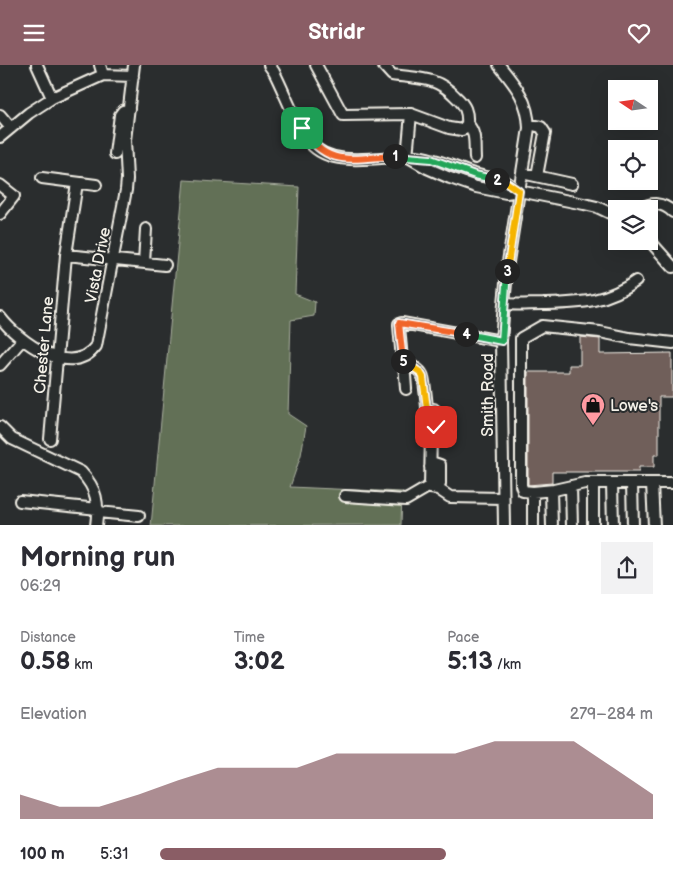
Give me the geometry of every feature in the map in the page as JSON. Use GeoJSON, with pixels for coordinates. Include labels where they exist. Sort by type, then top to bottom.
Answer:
{"type":"FeatureCollection","features":[{"type":"Feature","properties":{"kind":"street"},"geometry":{"type":"LineString","coordinates":[[37,65],[52,98]]}},
{"type":"Feature","properties":{"kind":"street","name":"Vista Drive"},"geometry":{"type":"LineString","coordinates":[[0,317],[22,340],[44,353],[57,357],[80,359],[91,352],[96,346],[126,191],[125,140],[134,65]]}},
{"type":"Feature","properties":{"kind":"street"},"geometry":{"type":"LineString","coordinates":[[269,65],[306,136],[324,154],[340,158],[407,157],[431,159],[475,175],[506,182],[519,191],[590,206],[608,213]]}},
{"type":"Feature","properties":{"kind":"street"},"geometry":{"type":"LineString","coordinates":[[316,65],[343,115],[411,114],[449,128],[462,130],[467,124],[468,114],[463,104],[446,86],[436,81],[392,75],[383,65]]}},
{"type":"Feature","properties":{"kind":"street","name":"Smith Road"},"geometry":{"type":"LineString","coordinates":[[500,65],[524,98],[529,114],[508,262],[504,304],[502,341],[502,498],[504,525]]}},
{"type":"Feature","properties":{"kind":"street"},"geometry":{"type":"LineString","coordinates":[[0,137],[52,98],[101,70],[133,76]]}},
{"type":"Feature","properties":{"kind":"street"},"geometry":{"type":"LineString","coordinates":[[115,154],[120,115],[123,111],[129,109]]}},
{"type":"Feature","properties":{"kind":"street"},"geometry":{"type":"LineString","coordinates":[[407,157],[411,114]]}},
{"type":"Feature","properties":{"kind":"street"},"geometry":{"type":"LineString","coordinates":[[0,115],[11,128]]}},
{"type":"Feature","properties":{"kind":"street"},"geometry":{"type":"LineString","coordinates":[[467,124],[471,127],[474,134],[475,158]]}},
{"type":"Feature","properties":{"kind":"street"},"geometry":{"type":"LineString","coordinates":[[529,124],[541,127],[545,133],[537,176]]}},
{"type":"Feature","properties":{"kind":"street"},"geometry":{"type":"LineString","coordinates":[[522,173],[572,184]]}},
{"type":"Feature","properties":{"kind":"street"},"geometry":{"type":"LineString","coordinates":[[42,178],[96,185]]}},
{"type":"Feature","properties":{"kind":"street","name":"Chester Lane"},"geometry":{"type":"LineString","coordinates":[[50,439],[66,255],[77,183]]}},
{"type":"Feature","properties":{"kind":"street"},"geometry":{"type":"LineString","coordinates":[[0,185],[14,196],[0,214]]}},
{"type":"Feature","properties":{"kind":"street"},"geometry":{"type":"LineString","coordinates":[[658,204],[673,212]]}},
{"type":"Feature","properties":{"kind":"street"},"geometry":{"type":"LineString","coordinates":[[144,263],[146,229]]}},
{"type":"Feature","properties":{"kind":"street"},"geometry":{"type":"LineString","coordinates":[[658,250],[673,267]]}},
{"type":"Feature","properties":{"kind":"street"},"geometry":{"type":"LineString","coordinates":[[66,255],[165,265]]}},
{"type":"Feature","properties":{"kind":"street"},"geometry":{"type":"LineString","coordinates":[[504,304],[595,301],[622,291],[636,281]]}},
{"type":"Feature","properties":{"kind":"street"},"geometry":{"type":"LineString","coordinates":[[406,389],[399,323],[502,341]]}},
{"type":"Feature","properties":{"kind":"street"},"geometry":{"type":"LineString","coordinates":[[673,343],[629,338],[600,332],[542,326],[521,339],[521,485],[523,491],[533,493],[551,491],[585,483],[673,483]]}},
{"type":"Feature","properties":{"kind":"street"},"geometry":{"type":"LineString","coordinates":[[0,365],[22,340]]}},
{"type":"Feature","properties":{"kind":"street"},"geometry":{"type":"LineString","coordinates":[[404,362],[420,372],[423,377],[427,409],[425,415],[426,425],[431,430],[430,467],[434,488],[450,497],[502,498]]}},
{"type":"Feature","properties":{"kind":"street"},"geometry":{"type":"LineString","coordinates":[[0,427],[12,439],[81,472],[90,481],[96,495],[98,511],[96,525]]}},
{"type":"Feature","properties":{"kind":"street"},"geometry":{"type":"LineString","coordinates":[[593,483],[593,525]]}},
{"type":"Feature","properties":{"kind":"street"},"geometry":{"type":"LineString","coordinates":[[612,483],[613,525]]}},
{"type":"Feature","properties":{"kind":"street"},"geometry":{"type":"LineString","coordinates":[[632,483],[633,525]]}},
{"type":"Feature","properties":{"kind":"street"},"geometry":{"type":"LineString","coordinates":[[652,483],[654,525]]}},
{"type":"Feature","properties":{"kind":"street"},"geometry":{"type":"LineString","coordinates":[[571,486],[572,525]]}},
{"type":"Feature","properties":{"kind":"street"},"geometry":{"type":"LineString","coordinates":[[345,495],[406,500],[434,488]]}},
{"type":"Feature","properties":{"kind":"street"},"geometry":{"type":"LineString","coordinates":[[551,491],[552,525]]}},
{"type":"Feature","properties":{"kind":"street"},"geometry":{"type":"LineString","coordinates":[[532,525],[533,493]]}},
{"type":"Feature","properties":{"kind":"street"},"geometry":{"type":"LineString","coordinates":[[20,501],[140,516]]}},
{"type":"Feature","properties":{"kind":"green space"},"geometry":{"type":"Polygon","coordinates":[[[184,180],[299,187],[295,294],[315,302],[314,316],[291,320],[288,414],[306,426],[301,455],[290,487],[402,492],[401,525],[151,525],[184,180]]]}},
{"type":"Feature","properties":{"kind":"building","name":"Lowe's"},"geometry":{"type":"Polygon","coordinates":[[[580,337],[600,339],[600,354],[672,353],[672,397],[659,397],[659,455],[654,455],[654,467],[639,467],[639,472],[552,472],[552,483],[528,485],[528,372],[569,372],[569,365],[580,365],[580,337]]]}},
{"type":"Feature","properties":{"kind":"place","name":"Lowe's"},"geometry":{"type":"Point","coordinates":[593,426]}},
{"type":"Feature","properties":{"kind":"route"},"geometry":{"type":"LineString","coordinates":[[302,128],[311,143],[324,154],[355,159],[394,156],[431,159],[475,175],[506,182],[519,191],[508,262],[502,341],[399,323],[402,360],[416,368],[423,377],[427,409],[434,409],[438,414],[436,427]]}}]}
